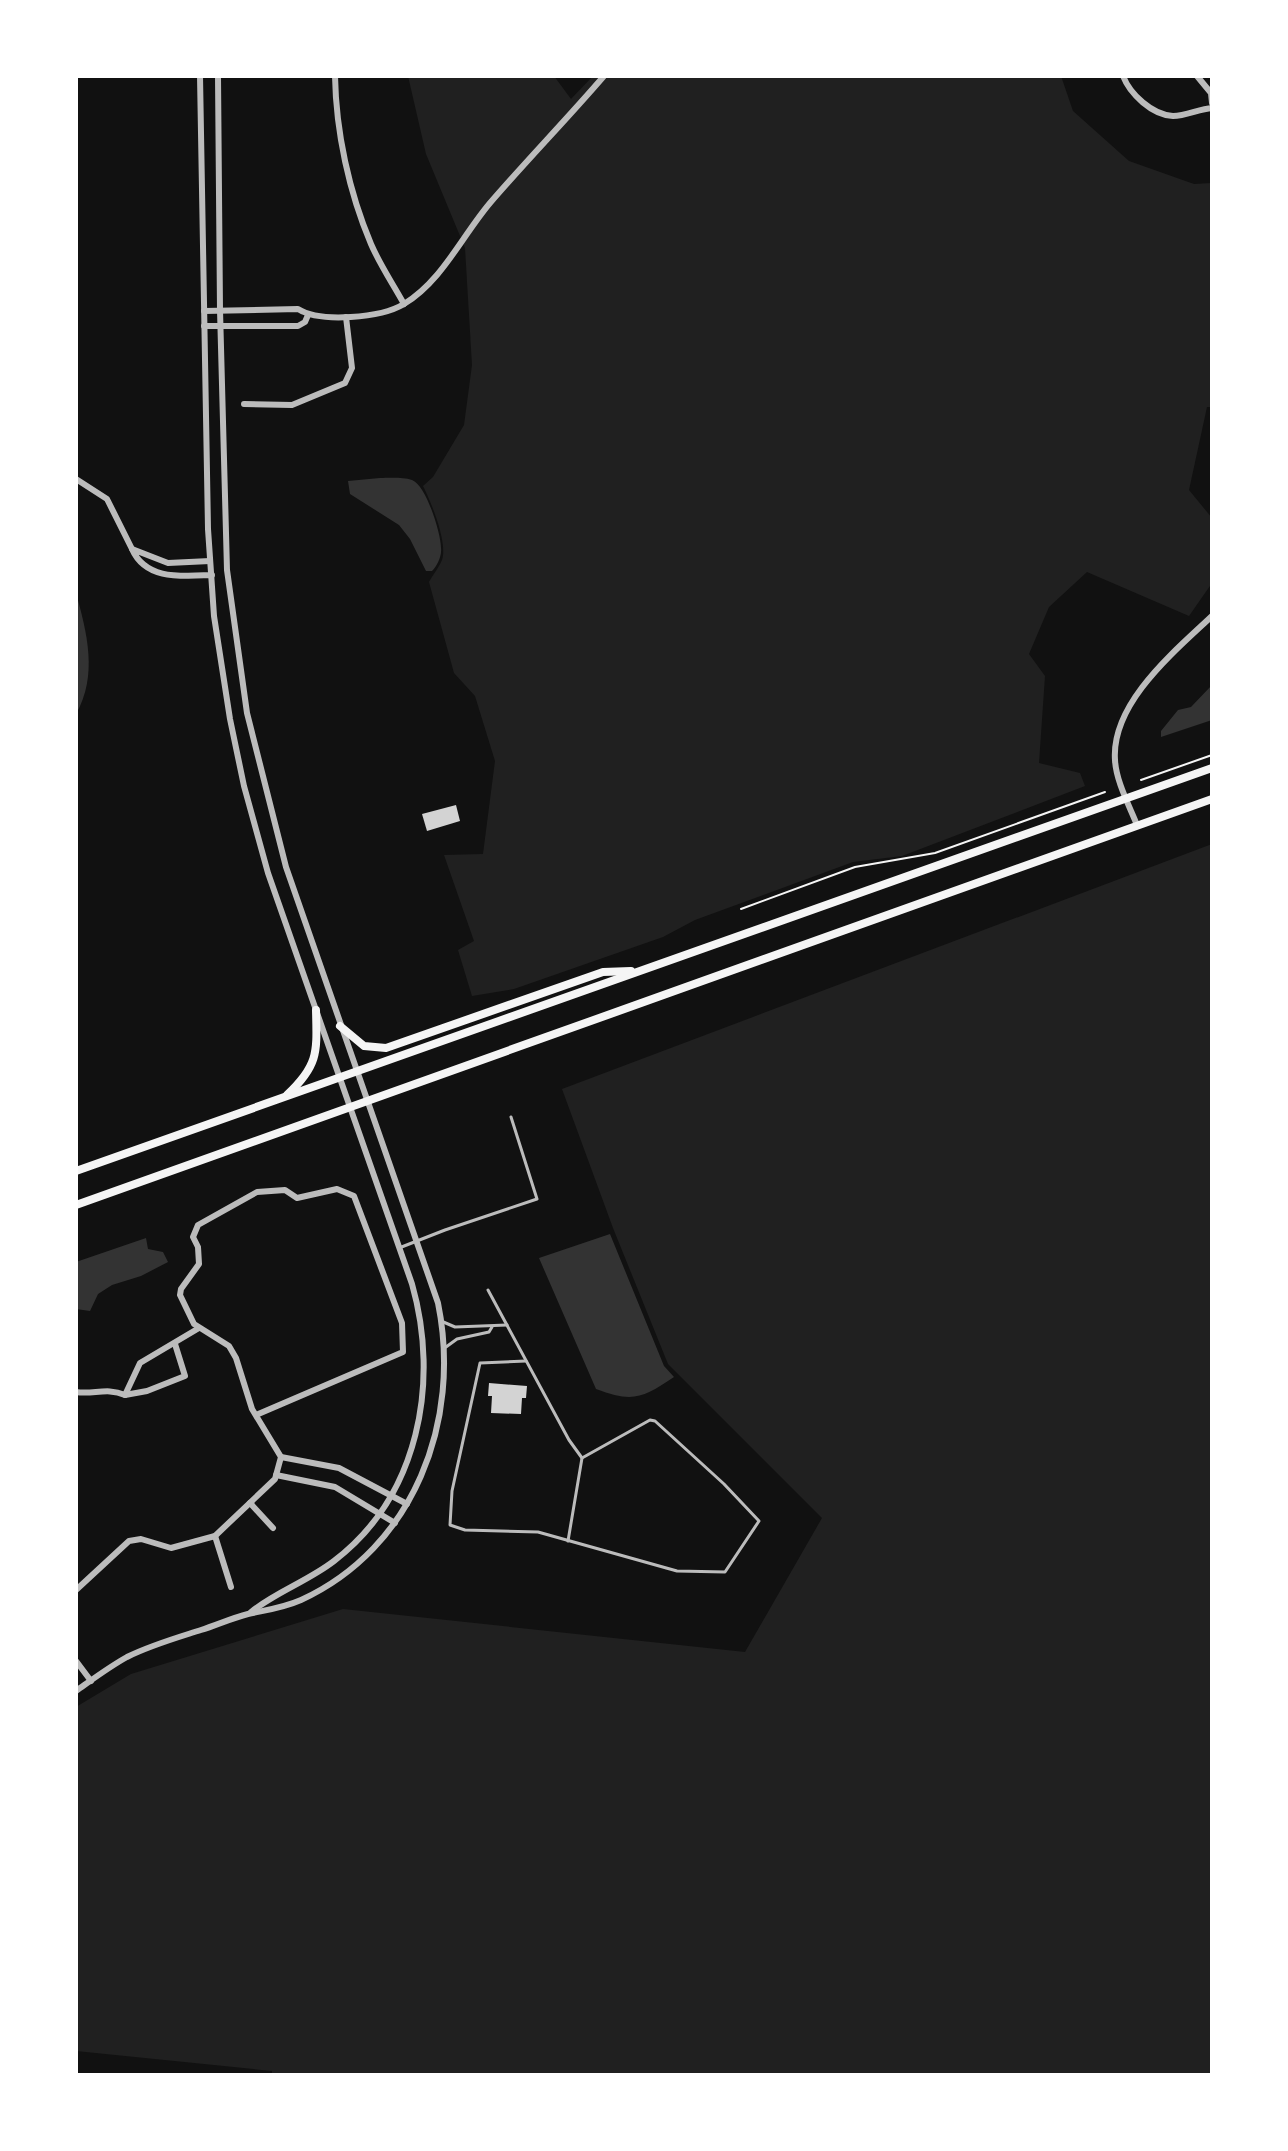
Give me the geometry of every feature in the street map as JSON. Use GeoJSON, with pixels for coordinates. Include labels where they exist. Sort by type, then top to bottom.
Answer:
{"type":"FeatureCollection","features":[{"type":"Feature","properties":{"kind":"main road"},"geometry":{"type":"LineString","coordinates":[[76,1171],[1212,768]]}},
{"type":"Feature","properties":{"kind":"main road"},"geometry":{"type":"LineString","coordinates":[[76,1205],[1212,799]]}},
{"type":"Feature","properties":{"kind":"main road"},"geometry":{"type":"LineString","coordinates":[[340,1026],[364,1046],[386,1048],[603,972],[640,971]]}},
{"type":"Feature","properties":{"kind":"main road"},"geometry":{"type":"LineString","coordinates":[[284,1097],[307,1076],[312,1064],[317,1043],[316,1010]]}},
{"type":"Feature","properties":{"kind":"street"},"geometry":{"type":"LineString","coordinates":[[200,76],[210,561],[214,616],[230,719],[244,786],[268,873],[419,1308],[425,1379],[414,1444],[391,1494],[362,1535],[336,1560],[303,1583],[248,1614]]}},
{"type":"Feature","properties":{"kind":"street"},"geometry":{"type":"LineString","coordinates":[[76,1691],[146,1649],[248,1614],[281,1607],[327,1586],[368,1555],[395,1523],[423,1474],[437,1432],[444,1388],[441,1321],[417,1241],[286,867],[261,778],[239,670],[227,570],[218,76]]}},
{"type":"Feature","properties":{"kind":"street"},"geometry":{"type":"LineString","coordinates":[[335,76],[341,143],[363,219],[372,245],[404,304]]}},
{"type":"Feature","properties":{"kind":"street"},"geometry":{"type":"LineString","coordinates":[[204,311],[298,309],[308,315],[346,317],[384,313],[404,304],[440,270],[490,203],[604,76]]}},
{"type":"Feature","properties":{"kind":"street"},"geometry":{"type":"LineString","coordinates":[[1123,76],[1143,103],[1159,113],[1175,116],[1212,105],[1211,93],[1197,76]]}},
{"type":"Feature","properties":{"kind":"street"},"geometry":{"type":"LineString","coordinates":[[204,326],[298,326],[305,322],[308,315]]}},
{"type":"Feature","properties":{"kind":"street"},"geometry":{"type":"LineString","coordinates":[[244,404],[292,405],[345,383],[352,368],[346,317]]}},
{"type":"Feature","properties":{"kind":"street"},"geometry":{"type":"LineString","coordinates":[[76,479],[107,499],[141,563],[168,576],[227,570]]}},
{"type":"Feature","properties":{"kind":"street"},"geometry":{"type":"LineString","coordinates":[[132,549],[168,563],[210,561]]}},
{"type":"Feature","properties":{"kind":"street"},"geometry":{"type":"LineString","coordinates":[[168,563],[168,576]]}},
{"type":"Feature","properties":{"kind":"street"},"geometry":{"type":"LineString","coordinates":[[1137,825],[1115,765],[1117,737],[1135,698],[1159,664],[1212,616]]}},
{"type":"Feature","properties":{"kind":"street"},"geometry":{"type":"LineString","coordinates":[[76,1590],[129,1541],[141,1539],[171,1548],[215,1536],[275,1479],[281,1457],[256,1415],[236,1358],[229,1346],[194,1324],[180,1295],[181,1289],[199,1264],[198,1247],[193,1237],[198,1225],[257,1192],[285,1190],[297,1198],[337,1189],[354,1196],[402,1323],[403,1352],[256,1415]]}},
{"type":"Feature","properties":{"kind":"street"},"geometry":{"type":"LineString","coordinates":[[125,1395],[140,1363],[199,1328]]}},
{"type":"Feature","properties":{"kind":"street"},"geometry":{"type":"LineString","coordinates":[[76,1392],[85,1394],[95,1390],[114,1390],[125,1395],[147,1391],[185,1376],[175,1344]]}},
{"type":"Feature","properties":{"kind":"street"},"geometry":{"type":"LineString","coordinates":[[281,1457],[339,1468],[407,1504]]}},
{"type":"Feature","properties":{"kind":"street"},"geometry":{"type":"LineString","coordinates":[[345,1491],[354,1474]]}},
{"type":"Feature","properties":{"kind":"street"},"geometry":{"type":"LineString","coordinates":[[276,1475],[345,1491],[395,1523]]}},
{"type":"Feature","properties":{"kind":"street"},"geometry":{"type":"LineString","coordinates":[[250,1503],[273,1528]]}},
{"type":"Feature","properties":{"kind":"street"},"geometry":{"type":"LineString","coordinates":[[215,1536],[231,1587]]}},
{"type":"Feature","properties":{"kind":"street"},"geometry":{"type":"LineString","coordinates":[[77,1663],[91,1681]]}},
{"type":"Feature","properties":{"kind":"lane"},"geometry":{"type":"LineString","coordinates":[[399,1248],[537,1199],[511,1117]]}},
{"type":"Feature","properties":{"kind":"lane"},"geometry":{"type":"LineString","coordinates":[[488,1290],[569,1440],[582,1458],[568,1541]]}},
{"type":"Feature","properties":{"kind":"lane"},"geometry":{"type":"LineString","coordinates":[[441,1321],[455,1327],[507,1325]]}},
{"type":"Feature","properties":{"kind":"lane"},"geometry":{"type":"LineString","coordinates":[[444,1349],[457,1339],[489,1332],[492,1327]]}},
{"type":"Feature","properties":{"kind":"lane"},"geometry":{"type":"LineString","coordinates":[[526,1361],[480,1363],[452,1491],[450,1525],[465,1530],[538,1532],[677,1571],[725,1572],[759,1521],[724,1484],[655,1421],[650,1420],[582,1458]]}},
{"type":"Feature","properties":{"kind":"path"},"geometry":{"type":"LineString","coordinates":[[1141,780],[1212,755]]}},
{"type":"Feature","properties":{"kind":"path"},"geometry":{"type":"LineString","coordinates":[[741,909],[855,867],[935,853],[1105,792]]}},
{"type":"Feature","properties":{"kind":"shaded area"},"geometry":{"type":"Polygon","coordinates":[[[408,76],[554,76],[571,99],[593,76],[1061,76],[1073,111],[1129,161],[1194,184],[1212,183],[1212,407],[1207,407],[1189,490],[1212,518],[1212,583],[1189,616],[1087,572],[1049,607],[1029,654],[1045,676],[1039,763],[1080,773],[1085,786],[902,856],[853,862],[695,920],[663,937],[514,989],[472,996],[458,950],[474,941],[444,855],[483,854],[495,761],[475,696],[454,673],[429,582],[442,560],[443,543],[423,486],[433,477],[464,425],[472,365],[465,248],[426,154],[408,76]]]}},
{"type":"Feature","properties":{"kind":"shaded area"},"geometry":{"type":"Polygon","coordinates":[[[380,478],[412,480],[422,491],[436,521],[440,541],[440,557],[432,571],[426,571],[399,525],[350,494],[348,481],[380,478]]]}},
{"type":"Feature","properties":{"kind":"shaded area"},"geometry":{"type":"Polygon","coordinates":[[[76,593],[87,639],[89,669],[83,699],[76,714],[76,593]]]}},
{"type":"Feature","properties":{"kind":"shaded area"},"geometry":{"type":"Polygon","coordinates":[[[1212,685],[1212,720],[1161,737],[1161,731],[1178,710],[1191,707],[1212,685]]]}},
{"type":"Feature","properties":{"kind":"shaded area"},"geometry":{"type":"Polygon","coordinates":[[[1212,844],[1212,2075],[272,2075],[272,2071],[76,2051],[76,1707],[131,1674],[343,1609],[745,1652],[822,1518],[668,1364],[613,1228],[562,1089],[1212,844]]]}},
{"type":"Feature","properties":{"kind":"shaded area"},"geometry":{"type":"Polygon","coordinates":[[[610,1234],[664,1366],[674,1377],[654,1390],[637,1396],[619,1396],[596,1389],[539,1258],[610,1234]]]}},
{"type":"Feature","properties":{"kind":"shaded area"},"geometry":{"type":"Polygon","coordinates":[[[146,1238],[148,1249],[163,1252],[168,1262],[141,1276],[112,1285],[98,1294],[90,1311],[76,1309],[76,1262],[146,1238]]]}},
{"type":"Feature","properties":{"kind":"building"},"geometry":{"type":"Polygon","coordinates":[[[456,805],[460,821],[427,831],[422,814],[456,805]]]}},
{"type":"Feature","properties":{"kind":"building"},"geometry":{"type":"Polygon","coordinates":[[[489,1383],[527,1386],[521,1414],[491,1413],[489,1383]]]}}]}
